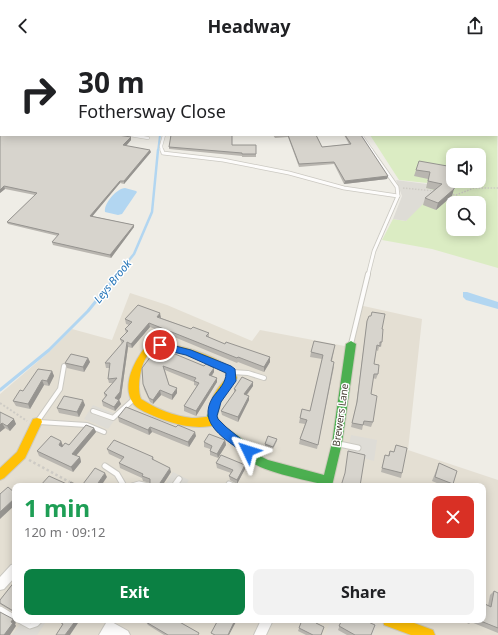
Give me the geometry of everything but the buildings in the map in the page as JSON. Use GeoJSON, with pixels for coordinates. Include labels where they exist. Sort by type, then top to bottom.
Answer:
{"type":"FeatureCollection","features":[{"type":"Feature","properties":{"kind":"street","name":"Brewers Lane"},"geometry":{"type":"LineString","coordinates":[[328,483],[337,443],[351,344]]}},
{"type":"Feature","properties":{"kind":"street"},"geometry":{"type":"LineString","coordinates":[[214,421],[202,424],[189,423],[174,419],[144,406],[135,399],[134,377],[146,350],[154,345],[160,345],[188,352],[227,369],[231,372],[231,381],[216,400],[212,416],[214,421],[256,459],[266,464],[328,483]]}},
{"type":"Feature","properties":{"kind":"street"},"geometry":{"type":"LineString","coordinates":[[0,475],[21,455],[29,441],[35,424]]}},
{"type":"Feature","properties":{"kind":"street"},"geometry":{"type":"LineString","coordinates":[[0,585],[12,572]]}},
{"type":"Feature","properties":{"kind":"street"},"geometry":{"type":"LineString","coordinates":[[260,635],[266,623]]}},
{"type":"Feature","properties":{"kind":"street"},"geometry":{"type":"LineString","coordinates":[[397,623],[428,635]]}},
{"type":"Feature","properties":{"kind":"street"},"geometry":{"type":"LineString","coordinates":[[105,635],[110,627],[124,635]]}},
{"type":"Feature","properties":{"kind":"lane"},"geometry":{"type":"LineString","coordinates":[[136,136],[148,138]]}},
{"type":"Feature","properties":{"kind":"lane"},"geometry":{"type":"LineString","coordinates":[[164,136],[161,146],[163,153],[223,160],[289,173],[344,188],[398,196]]}},
{"type":"Feature","properties":{"kind":"lane"},"geometry":{"type":"LineString","coordinates":[[351,344],[374,251],[398,196],[397,187],[362,136]]}},
{"type":"Feature","properties":{"kind":"lane"},"geometry":{"type":"LineString","coordinates":[[35,424],[60,389],[64,366]]}},
{"type":"Feature","properties":{"kind":"lane"},"geometry":{"type":"LineString","coordinates":[[231,372],[248,373],[264,378]]}},
{"type":"Feature","properties":{"kind":"lane"},"geometry":{"type":"LineString","coordinates":[[93,410],[112,418],[135,399]]}},
{"type":"Feature","properties":{"kind":"lane"},"geometry":{"type":"LineString","coordinates":[[35,424],[87,425],[104,432]]}},
{"type":"Feature","properties":{"kind":"lane"},"geometry":{"type":"LineString","coordinates":[[337,443],[358,448]]}},
{"type":"Feature","properties":{"kind":"lane"},"geometry":{"type":"LineString","coordinates":[[105,466],[115,472],[120,477],[123,483]]}},
{"type":"Feature","properties":{"kind":"lane"},"geometry":{"type":"LineString","coordinates":[[176,483],[179,479]]}},
{"type":"Feature","properties":{"kind":"lane"},"geometry":{"type":"LineString","coordinates":[[0,609],[12,616]]}},
{"type":"Feature","properties":{"kind":"lane"},"geometry":{"type":"LineString","coordinates":[[24,623],[30,626],[37,623]]}},
{"type":"Feature","properties":{"kind":"path"},"geometry":{"type":"LineString","coordinates":[[397,187],[440,192]]}},
{"type":"Feature","properties":{"kind":"path"},"geometry":{"type":"LineString","coordinates":[[448,193],[456,195],[474,188],[498,188]]}},
{"type":"Feature","properties":{"kind":"path"},"geometry":{"type":"LineString","coordinates":[[0,403],[35,424]]}},
{"type":"Feature","properties":{"kind":"path"},"geometry":{"type":"LineString","coordinates":[[21,455],[72,483]]}},
{"type":"Feature","properties":{"kind":"shaded area"},"geometry":{"type":"Polygon","coordinates":[[[396,180],[427,184],[426,188],[434,190],[433,194],[406,221],[393,219],[402,196],[396,180]]]}},
{"type":"Feature","properties":{"kind":"shaded area"},"geometry":{"type":"Polygon","coordinates":[[[130,293],[167,305],[252,341],[260,330],[350,347],[359,305],[422,319],[408,450],[498,480],[498,635],[0,635],[0,394],[50,351],[72,329],[112,340],[130,293]]]}},
{"type":"Feature","properties":{"kind":"shaded area"},"geometry":{"type":"Polygon","coordinates":[[[93,405],[118,415],[108,429],[84,419],[93,405]]]}},
{"type":"Feature","properties":{"kind":"shaded area"},"geometry":{"type":"Polygon","coordinates":[[[351,435],[377,440],[374,461],[347,454],[351,435]]]}},
{"type":"Feature","properties":{"kind":"shaded area"},"geometry":{"type":"Polygon","coordinates":[[[173,472],[189,480],[187,483],[166,483],[173,472]]]}},
{"type":"Feature","properties":{"kind":"shaded area"},"geometry":{"type":"Polygon","coordinates":[[[21,623],[45,623],[37,635],[12,635],[21,623]]]}},
{"type":"Feature","properties":{"kind":"shaded area"},"geometry":{"type":"Polygon","coordinates":[[[330,623],[378,623],[373,635],[325,635],[330,623]]]}},
{"type":"Feature","properties":{"kind":"green space"},"geometry":{"type":"Polygon","coordinates":[[[371,136],[497,136],[498,268],[432,249],[382,240],[393,219],[406,221],[426,188],[427,183],[399,180],[371,136]]]}},
{"type":"Feature","properties":{"kind":"water"},"geometry":{"type":"Polygon","coordinates":[[[125,188],[137,192],[122,214],[118,215],[105,212],[106,205],[111,197],[118,191],[125,188]]]}},
{"type":"Feature","properties":{"kind":"water"},"geometry":{"type":"Polygon","coordinates":[[[463,292],[498,302],[498,309],[466,300],[463,297],[463,292]]]}},
{"type":"Feature","properties":{"kind":"waterway","name":"Leys Brook"},"geometry":{"type":"LineString","coordinates":[[158,151],[160,136]]}},
{"type":"Feature","properties":{"kind":"waterway","name":"Leys Brook"},"geometry":{"type":"LineString","coordinates":[[117,275],[134,254],[152,212],[158,150]]}},
{"type":"Feature","properties":{"kind":"waterway","name":"Leys Brook"},"geometry":{"type":"LineString","coordinates":[[0,390],[49,350],[88,311],[118,274]]}},
{"type":"Feature","properties":{"kind":"traffic: fast"},"geometry":{"type":"LineString","coordinates":[[328,483],[337,443],[351,344]]}},
{"type":"Feature","properties":{"kind":"traffic: fast"},"geometry":{"type":"LineString","coordinates":[[215,406],[212,416],[214,421],[223,431],[241,444],[256,459],[266,464],[328,481]]}},
{"type":"Feature","properties":{"kind":"traffic: slow"},"geometry":{"type":"LineString","coordinates":[[214,421],[193,422],[174,419],[155,412],[137,402],[134,396],[134,381],[141,360],[149,348],[155,346],[177,349],[215,363],[231,372],[232,378],[216,400],[215,406]]}},
{"type":"Feature","properties":{"kind":"traffic: slow"},"geometry":{"type":"LineString","coordinates":[[0,475],[21,455],[37,422]]}},
{"type":"Feature","properties":{"kind":"traffic: slow"},"geometry":{"type":"LineString","coordinates":[[397,623],[428,635]]}},
{"type":"Feature","properties":{"kind":"route"},"geometry":{"type":"LineString","coordinates":[[160,345],[188,352],[221,366],[231,372],[231,381],[216,400],[212,416],[214,421],[223,430],[248,451]]}}]}
